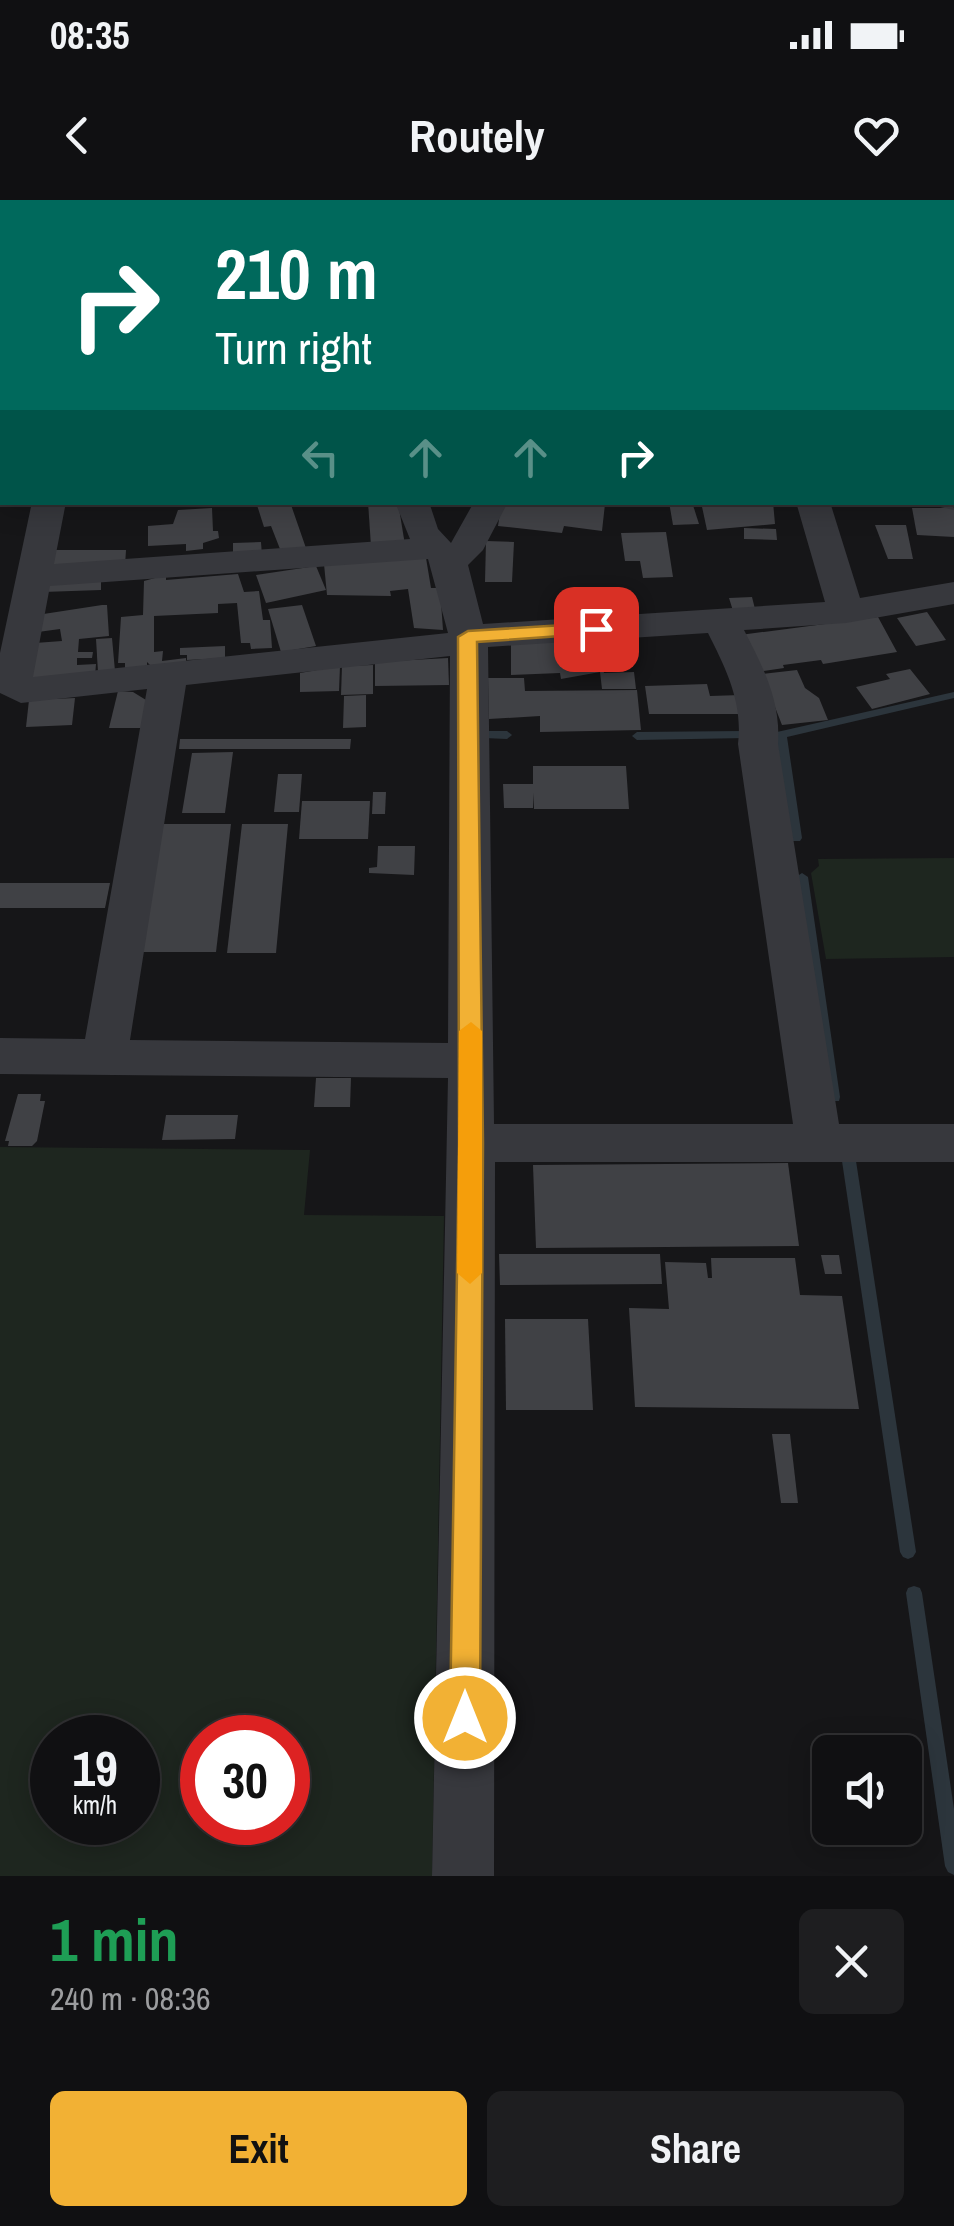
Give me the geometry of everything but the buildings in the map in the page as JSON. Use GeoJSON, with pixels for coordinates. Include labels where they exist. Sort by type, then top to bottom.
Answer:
{"type":"FeatureCollection","features":[{"type":"Feature","properties":{"kind":"street"},"geometry":{"type":"LineString","coordinates":[[48,505],[6,681],[21,691],[168,678],[468,639],[846,612],[954,593]]}},
{"type":"Feature","properties":{"kind":"street"},"geometry":{"type":"LineString","coordinates":[[413,505],[422,532],[443,555],[468,639],[471,1143],[463,1876]]}},
{"type":"Feature","properties":{"kind":"street"},"geometry":{"type":"LineString","coordinates":[[34,576],[443,555],[464,550],[489,505]]}},
{"type":"Feature","properties":{"kind":"street"},"geometry":{"type":"LineString","coordinates":[[814,505],[846,612]]}},
{"type":"Feature","properties":{"kind":"street"},"geometry":{"type":"LineString","coordinates":[[721,622],[752,686],[762,725],[758,744],[819,1144]]}},
{"type":"Feature","properties":{"kind":"street"},"geometry":{"type":"LineString","coordinates":[[104,1058],[168,678]]}},
{"type":"Feature","properties":{"kind":"street"},"geometry":{"type":"LineString","coordinates":[[0,1056],[471,1061]]}},
{"type":"Feature","properties":{"kind":"street"},"geometry":{"type":"LineString","coordinates":[[471,1143],[954,1144]]}},
{"type":"Feature","properties":{"kind":"shaded area"},"geometry":{"type":"Polygon","coordinates":[[[954,858],[954,957],[826,959],[811,873],[819,866],[818,859],[954,858]]]}},
{"type":"Feature","properties":{"kind":"shaded area"},"geometry":{"type":"Polygon","coordinates":[[[0,1147],[310,1150],[304,1215],[444,1216],[432,1876],[0,1876],[0,1147]]]}},
{"type":"Feature","properties":{"kind":"waterway"},"geometry":{"type":"LineString","coordinates":[[796,838],[781,735],[954,695]]}},
{"type":"Feature","properties":{"kind":"waterway"},"geometry":{"type":"LineString","coordinates":[[488,735],[507,735]]}},
{"type":"Feature","properties":{"kind":"waterway"},"geometry":{"type":"LineString","coordinates":[[637,736],[742,735]]}},
{"type":"Feature","properties":{"kind":"waterway"},"geometry":{"type":"LineString","coordinates":[[802,877],[834,1097]]}},
{"type":"Feature","properties":{"kind":"waterway"},"geometry":{"type":"LineString","coordinates":[[849,1161],[908,1552]]}},
{"type":"Feature","properties":{"kind":"waterway"},"geometry":{"type":"LineString","coordinates":[[914,1593],[954,1866]]}},
{"type":"Feature","properties":{"kind":"slow traffic"},"geometry":{"type":"LineString","coordinates":[[470,1273],[471,1031]]}},
{"type":"Feature","properties":{"kind":"route"},"geometry":{"type":"LineString","coordinates":[[465,1718],[471,1143],[468,637],[596,629]]}}]}
